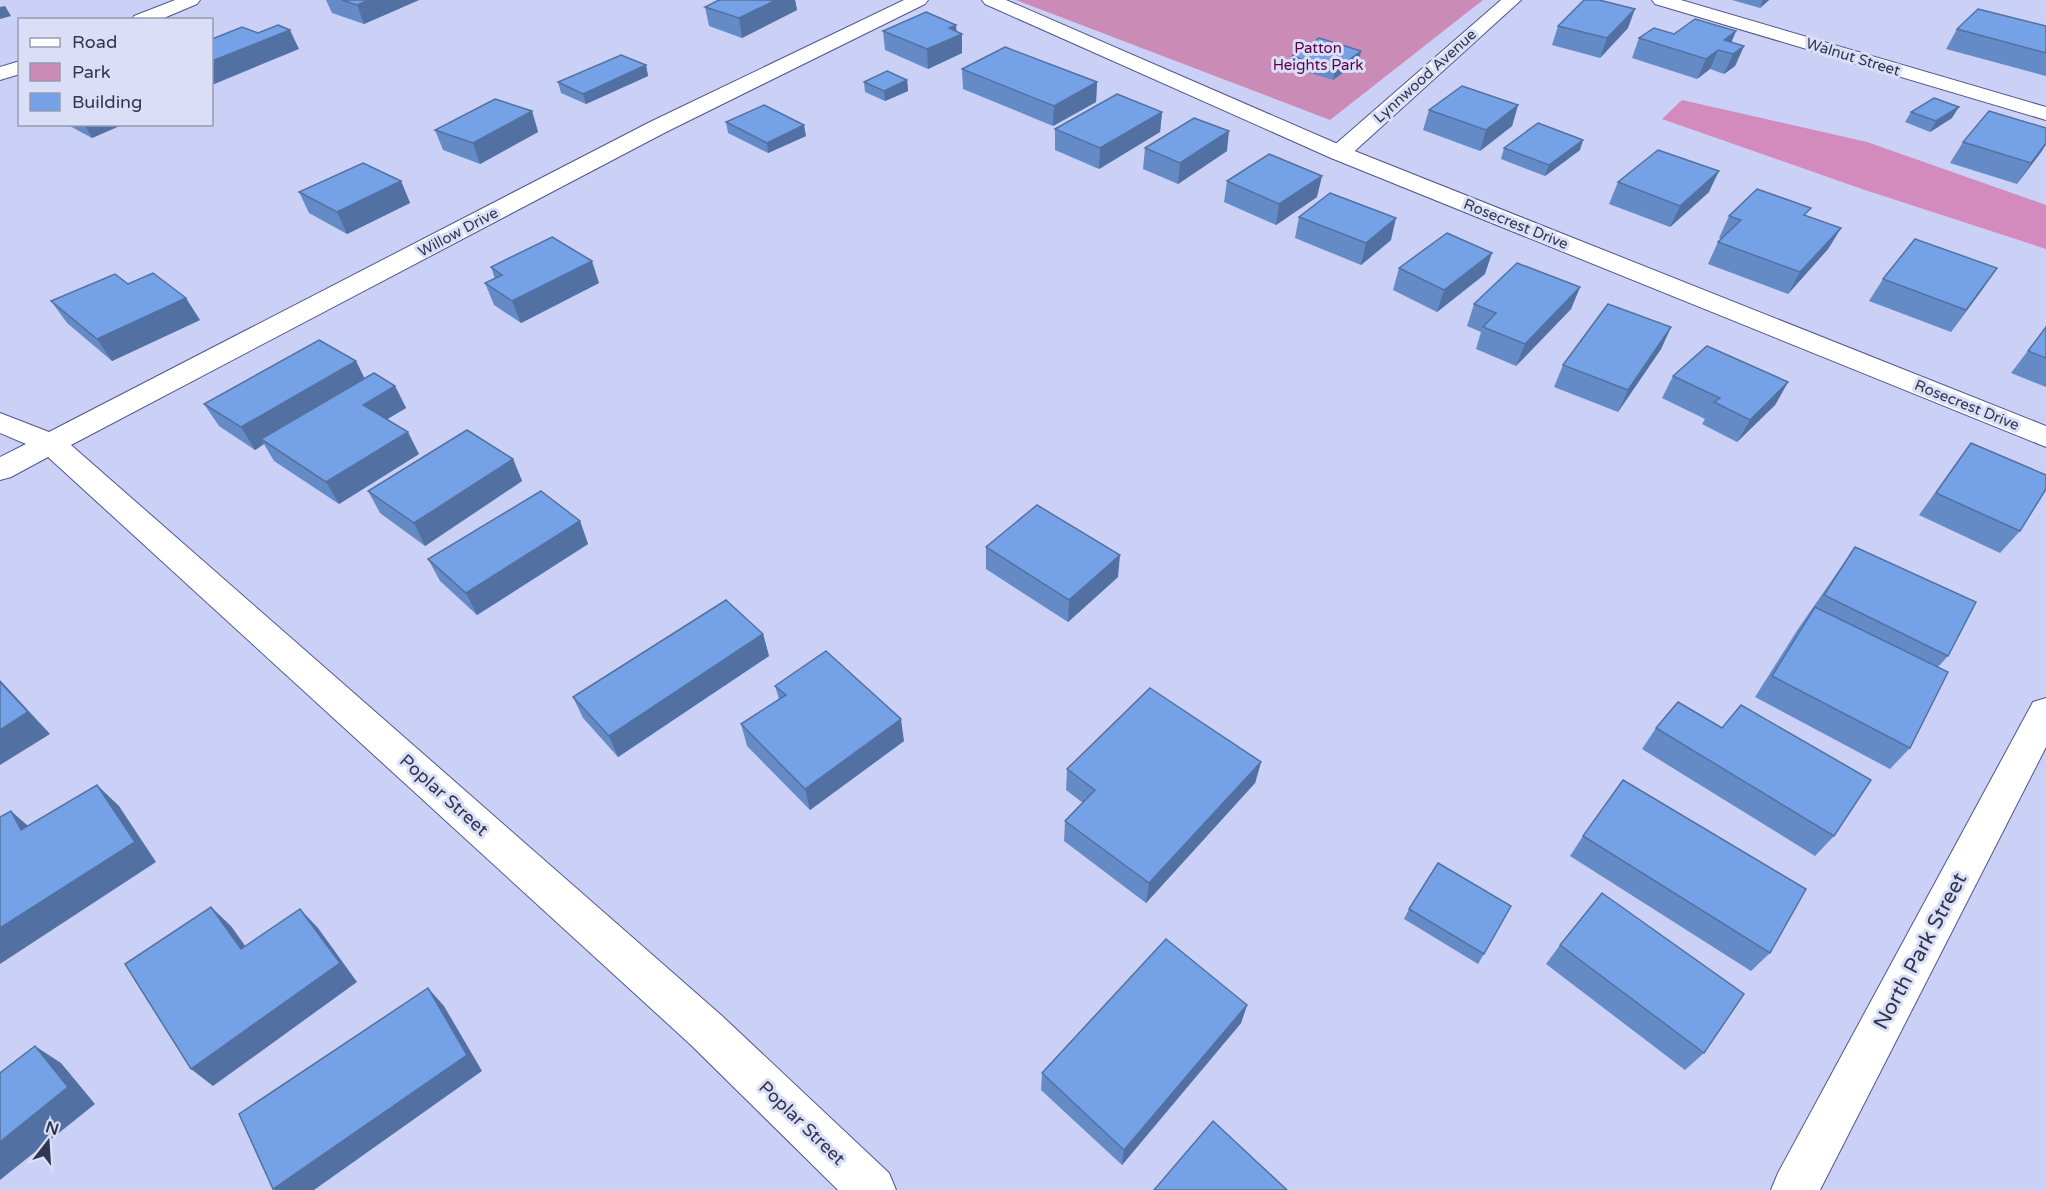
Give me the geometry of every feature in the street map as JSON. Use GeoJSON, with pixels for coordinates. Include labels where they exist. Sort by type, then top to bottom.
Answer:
{"type":"FeatureCollection","features":[{"type":"Feature","properties":{"kind":"street"},"geometry":{"type":"LineString","coordinates":[[146,18],[191,0]]}},
{"type":"Feature","properties":{"kind":"street","name":"Willow Drive"},"geometry":{"type":"LineString","coordinates":[[0,471],[658,127],[918,0]]}},
{"type":"Feature","properties":{"kind":"street","name":"Rosecrest Drive"},"geometry":{"type":"LineString","coordinates":[[991,0],[1339,153],[2046,437]]}},
{"type":"Feature","properties":{"kind":"street","name":"Lynnwood Avenue"},"geometry":{"type":"LineString","coordinates":[[1339,153],[1512,0]]}},
{"type":"Feature","properties":{"kind":"street","name":"Walnut Street"},"geometry":{"type":"LineString","coordinates":[[1661,0],[2046,114]]}},
{"type":"Feature","properties":{"kind":"street"},"geometry":{"type":"LineString","coordinates":[[0,74],[18,68]]}},
{"type":"Feature","properties":{"kind":"street","name":"Poplar Street"},"geometry":{"type":"LineString","coordinates":[[0,422],[53,445],[706,1030],[872,1190]]}},
{"type":"Feature","properties":{"kind":"street","name":"North Park Street"},"geometry":{"type":"LineString","coordinates":[[1795,1190],[2046,712]]}},
{"type":"Feature","properties":{"kind":"green space","name":"Patton Heights Park"},"geometry":{"type":"Polygon","coordinates":[[[1016,0],[1483,0],[1330,120],[1016,0]]]}},
{"type":"Feature","properties":{"kind":"shaded area"},"geometry":{"type":"Polygon","coordinates":[[[1682,100],[1867,142],[2046,205],[2046,249],[1862,189],[1662,119],[1682,100]]]}},
{"type":"Feature","properties":{"kind":"building"},"geometry":{"type":"Polygon","coordinates":[[[342,0],[369,0],[357,5],[342,0]]]}},
{"type":"Feature","properties":{"kind":"building"},"geometry":{"type":"Polygon","coordinates":[[[719,0],[776,0],[739,18],[705,7],[719,0]]]}},
{"type":"Feature","properties":{"kind":"building"},"geometry":{"type":"Polygon","coordinates":[[[1584,0],[1599,0],[1635,9],[1607,38],[1558,26],[1584,0]]]}},
{"type":"Feature","properties":{"kind":"building"},"geometry":{"type":"Polygon","coordinates":[[[1978,9],[2046,26],[2046,53],[1957,29],[1978,9]]]}},
{"type":"Feature","properties":{"kind":"building"},"geometry":{"type":"Polygon","coordinates":[[[926,12],[956,25],[949,28],[962,34],[927,49],[883,31],[926,12]]]}},
{"type":"Feature","properties":{"kind":"building"},"geometry":{"type":"Polygon","coordinates":[[[1695,19],[1736,31],[1724,40],[1744,46],[1733,54],[1718,50],[1706,59],[1639,38],[1654,28],[1674,34],[1695,19]]]}},
{"type":"Feature","properties":{"kind":"building"},"geometry":{"type":"Polygon","coordinates":[[[278,25],[290,30],[213,61],[213,39],[242,27],[258,33],[278,25]]]}},
{"type":"Feature","properties":{"kind":"building"},"geometry":{"type":"Polygon","coordinates":[[[1319,38],[1361,51],[1335,70],[1292,56],[1319,38]]]}},
{"type":"Feature","properties":{"kind":"building"},"geometry":{"type":"Polygon","coordinates":[[[1005,47],[1097,82],[1054,106],[962,69],[1005,47]]]}},
{"type":"Feature","properties":{"kind":"building"},"geometry":{"type":"Polygon","coordinates":[[[621,55],[646,65],[583,94],[558,82],[621,55]]]}},
{"type":"Feature","properties":{"kind":"building"},"geometry":{"type":"Polygon","coordinates":[[[887,71],[907,80],[884,91],[864,82],[887,71]]]}},
{"type":"Feature","properties":{"kind":"building"},"geometry":{"type":"Polygon","coordinates":[[[1462,86],[1518,105],[1486,130],[1429,110],[1462,86]]]}},
{"type":"Feature","properties":{"kind":"building"},"geometry":{"type":"Polygon","coordinates":[[[1117,94],[1162,112],[1100,148],[1055,129],[1117,94]]]}},
{"type":"Feature","properties":{"kind":"building"},"geometry":{"type":"Polygon","coordinates":[[[1934,98],[1959,107],[1936,121],[1911,112],[1934,98]]]}},
{"type":"Feature","properties":{"kind":"building"},"geometry":{"type":"Polygon","coordinates":[[[495,99],[532,111],[473,143],[435,130],[495,99]]]}},
{"type":"Feature","properties":{"kind":"building"},"geometry":{"type":"Polygon","coordinates":[[[764,105],[804,125],[767,143],[726,122],[764,105]]]}},
{"type":"Feature","properties":{"kind":"building"},"geometry":{"type":"Polygon","coordinates":[[[1989,111],[2046,128],[2046,143],[2031,163],[1963,142],[1989,111]]]}},
{"type":"Feature","properties":{"kind":"building"},"geometry":{"type":"Polygon","coordinates":[[[1194,118],[1229,131],[1180,163],[1145,148],[1194,118]]]}},
{"type":"Feature","properties":{"kind":"building"},"geometry":{"type":"Polygon","coordinates":[[[1538,123],[1583,140],[1549,165],[1504,148],[1538,123]]]}},
{"type":"Feature","properties":{"kind":"building"},"geometry":{"type":"Polygon","coordinates":[[[1658,150],[1719,171],[1680,206],[1618,182],[1658,150]]]}},
{"type":"Feature","properties":{"kind":"building"},"geometry":{"type":"Polygon","coordinates":[[[1269,154],[1322,176],[1279,204],[1227,181],[1269,154]]]}},
{"type":"Feature","properties":{"kind":"building"},"geometry":{"type":"Polygon","coordinates":[[[363,163],[401,181],[337,212],[299,192],[363,163]]]}},
{"type":"Feature","properties":{"kind":"building"},"geometry":{"type":"Polygon","coordinates":[[[1757,189],[1811,208],[1804,215],[1841,228],[1800,272],[1718,242],[1741,220],[1729,216],[1757,189]]]}},
{"type":"Feature","properties":{"kind":"building"},"geometry":{"type":"Polygon","coordinates":[[[1330,193],[1396,218],[1366,243],[1299,217],[1330,193]]]}},
{"type":"Feature","properties":{"kind":"building"},"geometry":{"type":"Polygon","coordinates":[[[1447,233],[1492,253],[1444,290],[1399,268],[1447,233]]]}},
{"type":"Feature","properties":{"kind":"building"},"geometry":{"type":"Polygon","coordinates":[[[552,237],[592,261],[512,301],[485,283],[502,275],[491,267],[552,237]]]}},
{"type":"Feature","properties":{"kind":"building"},"geometry":{"type":"Polygon","coordinates":[[[1915,239],[1997,268],[1966,310],[1883,279],[1915,239]]]}},
{"type":"Feature","properties":{"kind":"building"},"geometry":{"type":"Polygon","coordinates":[[[1517,263],[1580,287],[1525,344],[1483,327],[1496,313],[1474,304],[1517,263]]]}},
{"type":"Feature","properties":{"kind":"building"},"geometry":{"type":"Polygon","coordinates":[[[153,273],[186,298],[97,339],[51,301],[115,274],[128,284],[153,273]]]}},
{"type":"Feature","properties":{"kind":"building"},"geometry":{"type":"Polygon","coordinates":[[[1608,304],[1671,327],[1628,390],[1563,365],[1608,304]]]}},
{"type":"Feature","properties":{"kind":"building"},"geometry":{"type":"Polygon","coordinates":[[[2046,327],[2046,358],[2028,351],[2046,327]]]}},
{"type":"Feature","properties":{"kind":"building"},"geometry":{"type":"Polygon","coordinates":[[[319,340],[356,361],[241,427],[204,404],[319,340]]]}},
{"type":"Feature","properties":{"kind":"building"},"geometry":{"type":"Polygon","coordinates":[[[1707,346],[1788,382],[1750,420],[1714,402],[1720,398],[1673,376],[1707,346]]]}},
{"type":"Feature","properties":{"kind":"building"},"geometry":{"type":"Polygon","coordinates":[[[374,373],[395,386],[363,405],[408,432],[326,482],[261,439],[374,373]]]}},
{"type":"Feature","properties":{"kind":"building"},"geometry":{"type":"Polygon","coordinates":[[[467,430],[513,459],[414,523],[368,491],[467,430]]]}},
{"type":"Feature","properties":{"kind":"building"},"geometry":{"type":"Polygon","coordinates":[[[1971,443],[2046,475],[2046,489],[2020,531],[1936,493],[1971,443]]]}},
{"type":"Feature","properties":{"kind":"building"},"geometry":{"type":"Polygon","coordinates":[[[541,491],[580,521],[466,593],[428,559],[541,491]]]}},
{"type":"Feature","properties":{"kind":"building"},"geometry":{"type":"Polygon","coordinates":[[[1037,505],[1120,555],[1069,600],[986,547],[1037,505]]]}},
{"type":"Feature","properties":{"kind":"building"},"geometry":{"type":"Polygon","coordinates":[[[1855,547],[1976,602],[1948,656],[1824,595],[1855,547]]]}},
{"type":"Feature","properties":{"kind":"building"},"geometry":{"type":"Polygon","coordinates":[[[726,600],[763,634],[609,736],[573,697],[726,600]]]}},
{"type":"Feature","properties":{"kind":"building"},"geometry":{"type":"Polygon","coordinates":[[[1815,607],[1948,672],[1910,748],[1772,676],[1815,607]]]}},
{"type":"Feature","properties":{"kind":"building"},"geometry":{"type":"Polygon","coordinates":[[[826,651],[901,719],[805,789],[741,724],[786,695],[775,686],[826,651]]]}},
{"type":"Feature","properties":{"kind":"building"},"geometry":{"type":"Polygon","coordinates":[[[0,682],[28,712],[0,730],[0,682]]]}},
{"type":"Feature","properties":{"kind":"building"},"geometry":{"type":"Polygon","coordinates":[[[1150,688],[1261,762],[1149,883],[1065,821],[1095,790],[1067,769],[1150,688]]]}},
{"type":"Feature","properties":{"kind":"building"},"geometry":{"type":"Polygon","coordinates":[[[1678,702],[1722,728],[1741,705],[1871,780],[1834,836],[1656,728],[1678,702]]]}},
{"type":"Feature","properties":{"kind":"building"},"geometry":{"type":"Polygon","coordinates":[[[1623,780],[1806,889],[1770,953],[1583,836],[1623,780]]]}},
{"type":"Feature","properties":{"kind":"building"},"geometry":{"type":"Polygon","coordinates":[[[97,785],[135,842],[0,928],[0,817],[11,811],[21,830],[97,785]]]}},
{"type":"Feature","properties":{"kind":"building"},"geometry":{"type":"Polygon","coordinates":[[[1438,863],[1511,906],[1484,954],[1409,909],[1438,863]]]}},
{"type":"Feature","properties":{"kind":"building"},"geometry":{"type":"Polygon","coordinates":[[[1602,893],[1744,994],[1704,1053],[1560,945],[1602,893]]]}},
{"type":"Feature","properties":{"kind":"building"},"geometry":{"type":"Polygon","coordinates":[[[211,907],[241,949],[300,909],[340,963],[191,1069],[125,964],[211,907]]]}},
{"type":"Feature","properties":{"kind":"building"},"geometry":{"type":"Polygon","coordinates":[[[1166,939],[1247,1005],[1124,1150],[1042,1073],[1166,939]]]}},
{"type":"Feature","properties":{"kind":"building"},"geometry":{"type":"Polygon","coordinates":[[[428,988],[467,1055],[273,1189],[239,1114],[428,988]]]}},
{"type":"Feature","properties":{"kind":"building"},"geometry":{"type":"Polygon","coordinates":[[[35,1046],[68,1087],[0,1142],[0,1073],[35,1046]]]}},
{"type":"Feature","properties":{"kind":"building"},"geometry":{"type":"Polygon","coordinates":[[[1213,1121],[1287,1190],[1154,1190],[1213,1121]]]}}]}
